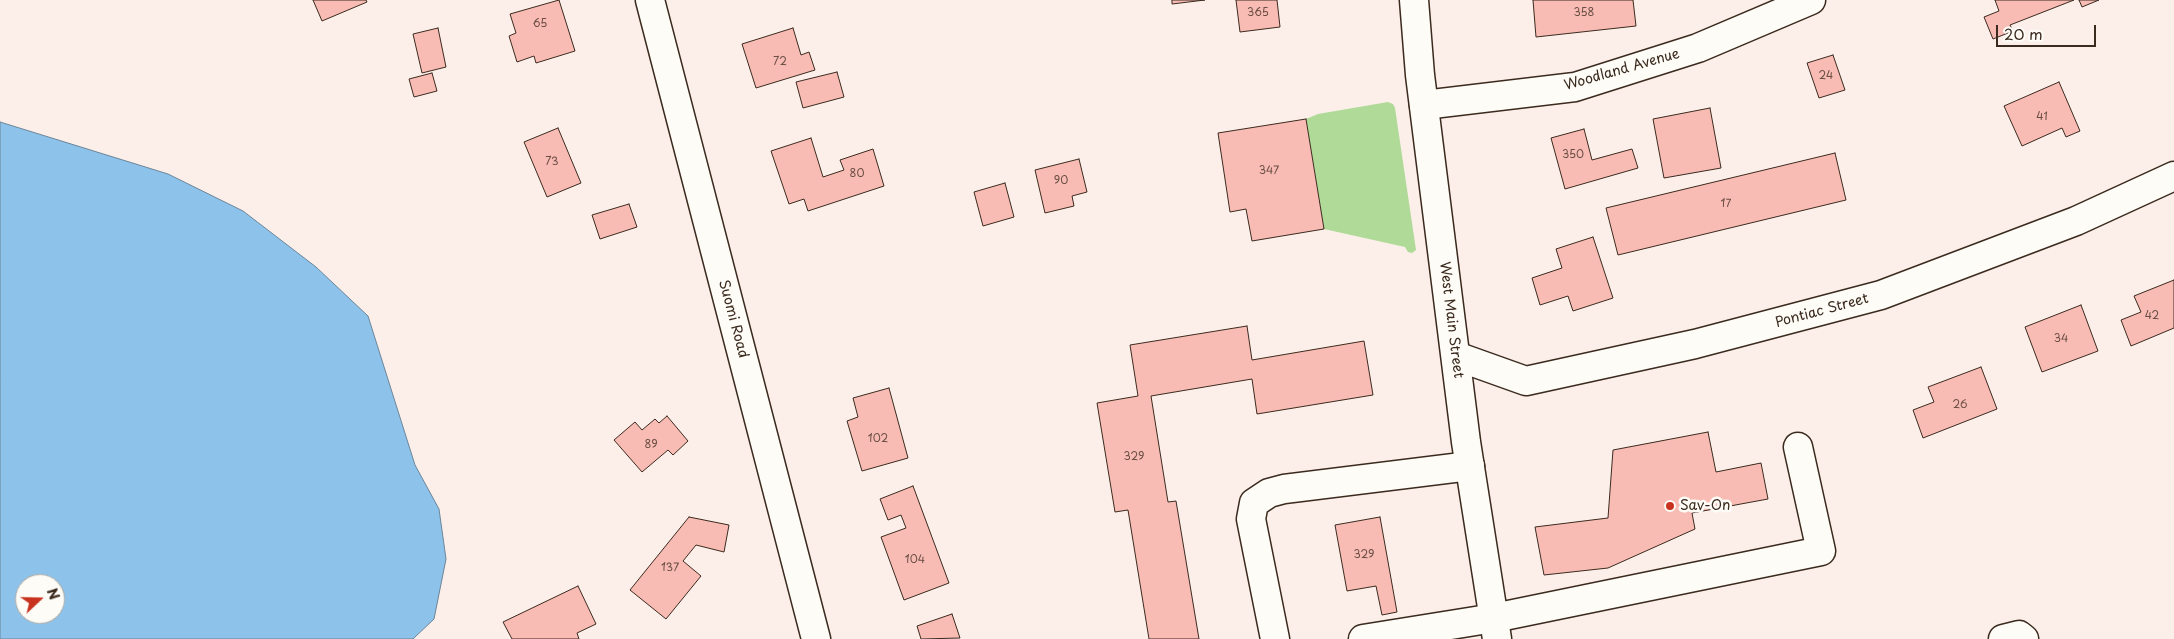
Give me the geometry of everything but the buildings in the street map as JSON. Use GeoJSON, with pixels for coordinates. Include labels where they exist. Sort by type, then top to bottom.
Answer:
{"type":"FeatureCollection","features":[{"type":"Feature","properties":{"kind":"street","name":"Suomi Road"},"geometry":{"type":"LineString","coordinates":[[650,0],[816,639]]}},
{"type":"Feature","properties":{"kind":"street","name":"West Main Street"},"geometry":{"type":"LineString","coordinates":[[1414,0],[1424,105],[1470,466],[1495,628]]}},
{"type":"Feature","properties":{"kind":"street","name":"Woodland Avenue"},"geometry":{"type":"LineString","coordinates":[[1424,105],[1575,86],[1698,48],[1811,0]]}},
{"type":"Feature","properties":{"kind":"street","name":"Pontiac Street"},"geometry":{"type":"LineString","coordinates":[[1456,356],[1526,381],[1714,339],[1881,295],[2076,221],[2174,176]]}},
{"type":"Feature","properties":{"kind":"street"},"geometry":{"type":"LineString","coordinates":[[1363,639],[1495,628],[1822,551],[1798,448]]}},
{"type":"Feature","properties":{"kind":"street"},"geometry":{"type":"LineString","coordinates":[[1275,639],[1251,519],[1254,503],[1269,494],[1284,489],[1470,466]]}},
{"type":"Feature","properties":{"kind":"street"},"geometry":{"type":"LineString","coordinates":[[2003,639],[2019,635],[2024,639]]}},
{"type":"Feature","properties":{"kind":"green space"},"geometry":{"type":"Polygon","coordinates":[[[1388,102],[1393,104],[1395,108],[1416,250],[1412,253],[1408,252],[1405,247],[1324,229],[1306,119],[1318,114],[1388,102]]]}},
{"type":"Feature","properties":{"kind":"water"},"geometry":{"type":"Polygon","coordinates":[[[0,122],[168,174],[243,211],[316,267],[368,316],[415,465],[439,509],[446,559],[434,619],[413,639],[0,639],[0,122]]]}},
{"type":"Feature","properties":{"kind":"place","name":"Sav-On"},"geometry":{"type":"Point","coordinates":[1670,506]}}]}
